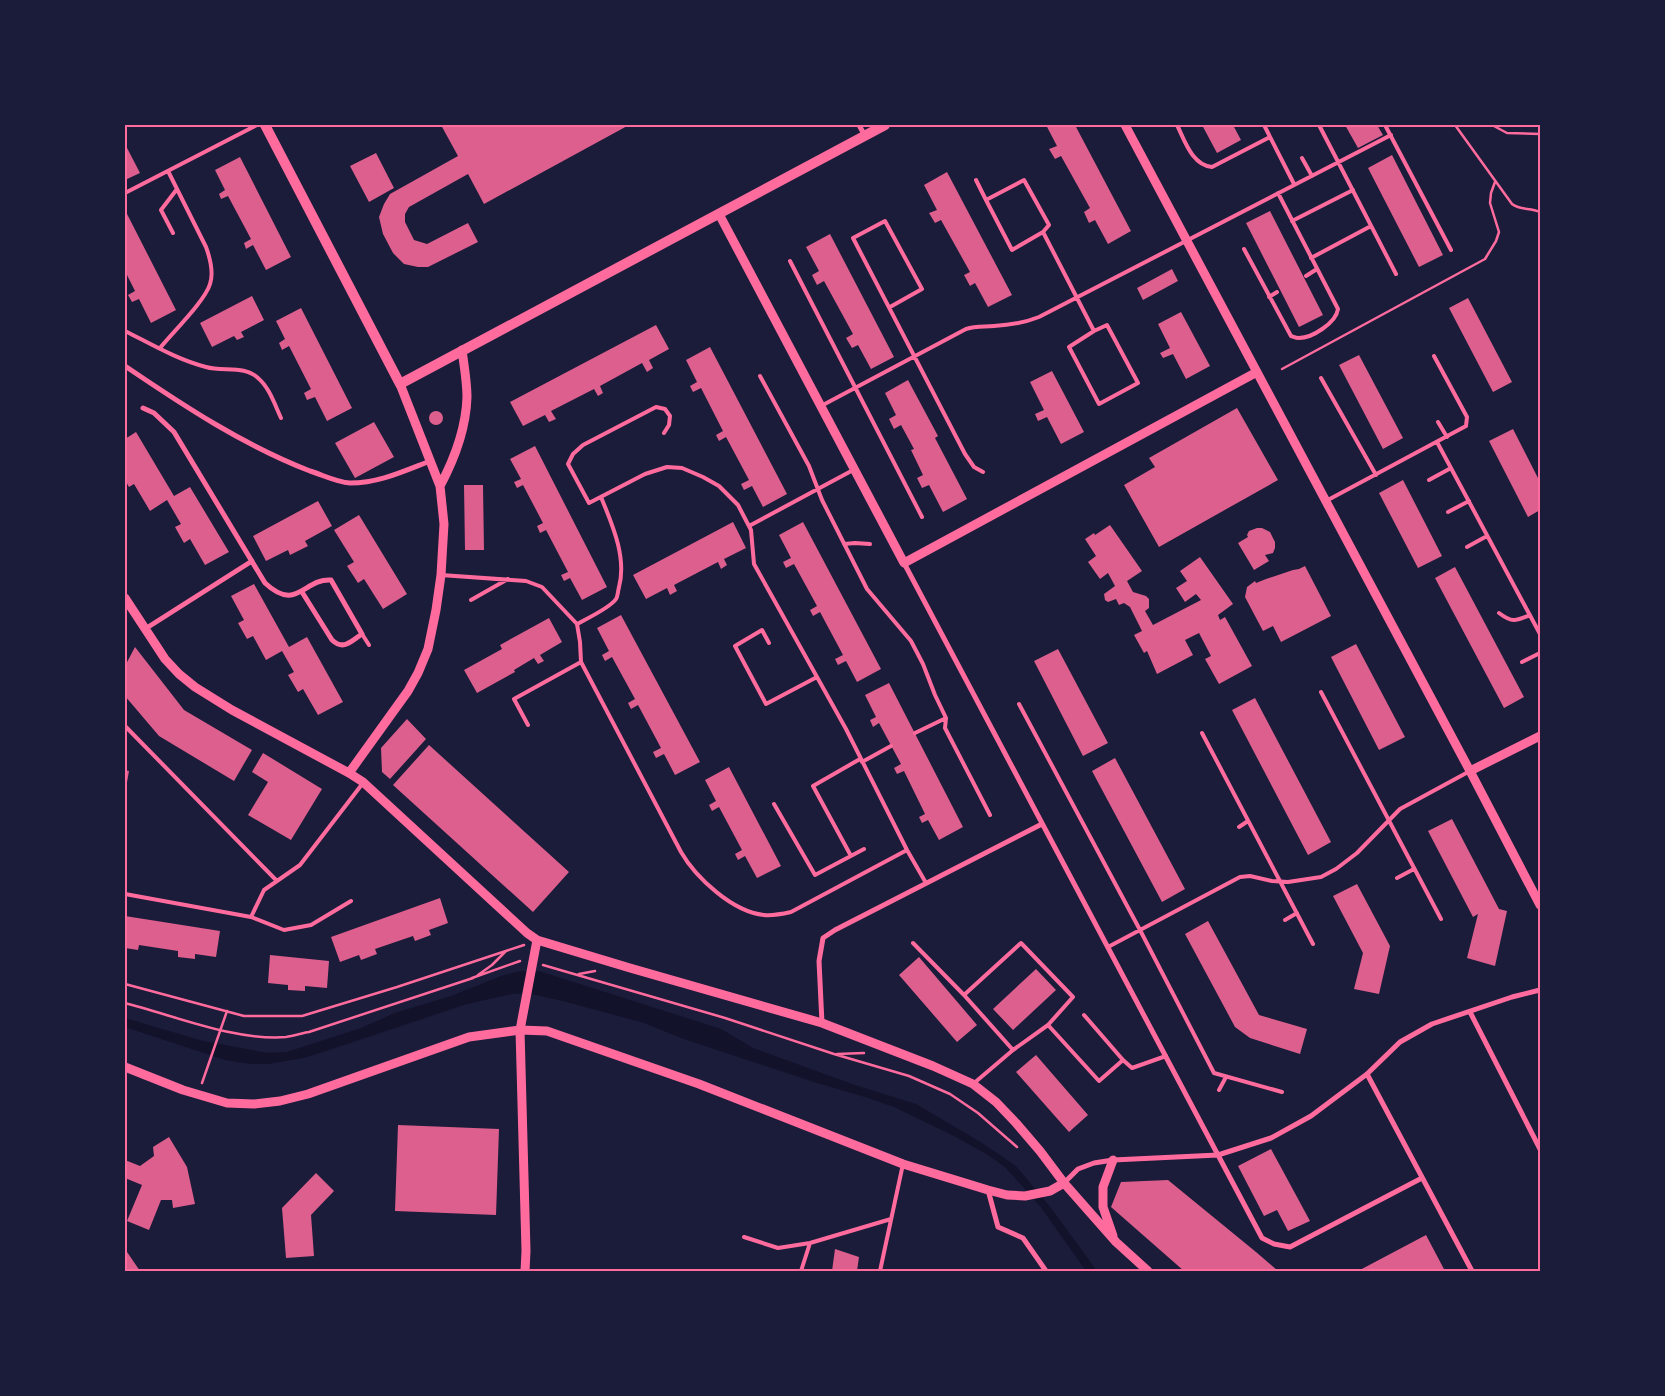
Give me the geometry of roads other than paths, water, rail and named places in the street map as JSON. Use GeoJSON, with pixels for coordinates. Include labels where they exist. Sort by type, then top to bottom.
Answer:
{"type":"FeatureCollection","features":[{"type":"Feature","properties":{"kind":"main road"},"geometry":{"type":"LineString","coordinates":[[265,125],[400,384],[885,125]]}},
{"type":"Feature","properties":{"kind":"street"},"geometry":{"type":"LineString","coordinates":[[859,125],[865,136]]}},
{"type":"Feature","properties":{"kind":"street"},"geometry":{"type":"LineString","coordinates":[[1125,125],[1540,905]]}},
{"type":"Feature","properties":{"kind":"street"},"geometry":{"type":"LineString","coordinates":[[720,214],[1262,1238],[1274,1244],[1290,1247],[1422,1178]]}},
{"type":"Feature","properties":{"kind":"street"},"geometry":{"type":"LineString","coordinates":[[440,486],[454,460],[464,426],[467,395],[462,350]]}},
{"type":"Feature","properties":{"kind":"street"},"geometry":{"type":"LineString","coordinates":[[125,366],[224,430],[295,465],[335,480],[348,483],[379,480],[430,461]]}},
{"type":"Feature","properties":{"kind":"street"},"geometry":{"type":"LineString","coordinates":[[904,563],[1257,372]]}},
{"type":"Feature","properties":{"kind":"street"},"geometry":{"type":"LineString","coordinates":[[350,773],[408,691],[418,673],[428,649],[441,575],[444,524],[440,486],[400,384]]}},
{"type":"Feature","properties":{"kind":"street"},"geometry":{"type":"LineString","coordinates":[[144,408],[154,413],[174,432],[265,582],[273,590],[282,594],[293,595],[323,580],[331,580],[362,634],[343,646],[338,645],[332,640],[302,592]]}},
{"type":"Feature","properties":{"kind":"street"},"geometry":{"type":"LineString","coordinates":[[145,629],[252,561]]}},
{"type":"Feature","properties":{"kind":"street"},"geometry":{"type":"LineString","coordinates":[[125,598],[165,659],[179,674],[195,687],[232,710],[350,773],[363,782],[537,940],[822,1023],[933,1066],[973,1084],[996,1102],[1016,1123],[1064,1183],[1116,1242],[1148,1271]]}},
{"type":"Feature","properties":{"kind":"street"},"geometry":{"type":"LineString","coordinates":[[1470,771],[1539,738]]}},
{"type":"Feature","properties":{"kind":"street"},"geometry":{"type":"LineString","coordinates":[[822,1023],[819,961],[823,938],[835,930],[1042,824]]}},
{"type":"Feature","properties":{"kind":"street"},"geometry":{"type":"LineString","coordinates":[[525,1271],[520,1030],[537,940]]}},
{"type":"Feature","properties":{"kind":"street"},"geometry":{"type":"LineString","coordinates":[[125,1067],[183,1090],[227,1103],[254,1104],[280,1101],[337,1084],[469,1037],[520,1030],[547,1031],[698,1084],[903,1164],[1007,1195],[1025,1196],[1050,1191],[1064,1183],[1078,1169],[1094,1163],[1113,1160],[1218,1155],[1271,1138],[1311,1116],[1367,1074],[1400,1042],[1432,1024],[1512,997],[1540,990]]}},
{"type":"Feature","properties":{"kind":"street"},"geometry":{"type":"LineString","coordinates":[[1470,1012],[1540,1149]]}},
{"type":"Feature","properties":{"kind":"street"},"geometry":{"type":"LineString","coordinates":[[1367,1074],[1472,1271]]}},
{"type":"Feature","properties":{"kind":"street"},"geometry":{"type":"LineString","coordinates":[[1113,1160],[1103,1187],[1103,1206],[1116,1242]]}},
{"type":"Feature","properties":{"kind":"street"},"geometry":{"type":"LineString","coordinates":[[988,1190],[998,1227],[1023,1238],[1046,1271]]}},
{"type":"Feature","properties":{"kind":"lane"},"geometry":{"type":"LineString","coordinates":[[125,193],[257,125]]}},
{"type":"Feature","properties":{"kind":"lane"},"geometry":{"type":"LineString","coordinates":[[1177,125],[1195,159],[1204,166],[1212,167],[1270,137]]}},
{"type":"Feature","properties":{"kind":"lane"},"geometry":{"type":"LineString","coordinates":[[1264,125],[1294,184]]}},
{"type":"Feature","properties":{"kind":"lane"},"geometry":{"type":"LineString","coordinates":[[1319,125],[1396,274]]}},
{"type":"Feature","properties":{"kind":"lane"},"geometry":{"type":"LineString","coordinates":[[1385,125],[1451,250]]}},
{"type":"Feature","properties":{"kind":"lane"},"geometry":{"type":"LineString","coordinates":[[821,406],[966,329],[977,326],[1024,322],[1039,317],[1391,135]]}},
{"type":"Feature","properties":{"kind":"lane"},"geometry":{"type":"LineString","coordinates":[[1302,158],[1312,176]]}},
{"type":"Feature","properties":{"kind":"lane"},"geometry":{"type":"LineString","coordinates":[[160,348],[204,297],[210,285],[212,273],[211,259],[206,247],[168,171]]}},
{"type":"Feature","properties":{"kind":"lane"},"geometry":{"type":"LineString","coordinates":[[976,180],[986,200],[1012,250],[1043,232],[1049,225],[1024,180],[986,200]]}},
{"type":"Feature","properties":{"kind":"lane"},"geometry":{"type":"LineString","coordinates":[[173,233],[161,210],[177,189]]}},
{"type":"Feature","properties":{"kind":"lane"},"geometry":{"type":"LineString","coordinates":[[1292,221],[1353,190]]}},
{"type":"Feature","properties":{"kind":"lane"},"geometry":{"type":"LineString","coordinates":[[1244,249],[1291,336],[1300,338],[1321,330],[1331,323],[1338,309],[1278,193]]}},
{"type":"Feature","properties":{"kind":"lane"},"geometry":{"type":"LineString","coordinates":[[890,307],[922,289],[885,221],[853,238],[965,454],[974,467],[983,472]]}},
{"type":"Feature","properties":{"kind":"lane"},"geometry":{"type":"LineString","coordinates":[[1311,258],[1371,226]]}},
{"type":"Feature","properties":{"kind":"lane"},"geometry":{"type":"LineString","coordinates":[[1043,232],[1094,331]]}},
{"type":"Feature","properties":{"kind":"lane"},"geometry":{"type":"LineString","coordinates":[[790,262],[922,517]]}},
{"type":"Feature","properties":{"kind":"lane"},"geometry":{"type":"LineString","coordinates":[[1306,276],[1317,269]]}},
{"type":"Feature","properties":{"kind":"lane"},"geometry":{"type":"LineString","coordinates":[[1269,297],[1277,292]]}},
{"type":"Feature","properties":{"kind":"lane"},"geometry":{"type":"LineString","coordinates":[[1107,326],[1138,383],[1099,404],[1069,347],[1094,331],[1107,326]]}},
{"type":"Feature","properties":{"kind":"lane"},"geometry":{"type":"LineString","coordinates":[[125,331],[190,363],[208,368],[249,371],[259,378],[266,388],[281,418]]}},
{"type":"Feature","properties":{"kind":"lane"},"geometry":{"type":"LineString","coordinates":[[1326,501],[1466,426],[1466,417],[1434,356]]}},
{"type":"Feature","properties":{"kind":"lane"},"geometry":{"type":"LineString","coordinates":[[760,376],[810,466],[818,489],[867,589],[911,641],[946,718],[945,728],[990,814]]}},
{"type":"Feature","properties":{"kind":"lane"},"geometry":{"type":"LineString","coordinates":[[1321,378],[1376,475]]}},
{"type":"Feature","properties":{"kind":"lane"},"geometry":{"type":"LineString","coordinates":[[664,433],[669,425],[670,416],[665,409],[656,407],[583,445],[573,454],[568,464],[589,503],[645,474],[667,467],[682,468],[719,486],[738,505],[751,530],[754,564],[817,677],[926,883]]}},
{"type":"Feature","properties":{"kind":"lane"},"geometry":{"type":"LineString","coordinates":[[1438,422],[1446,437]]}},
{"type":"Feature","properties":{"kind":"lane"},"geometry":{"type":"LineString","coordinates":[[1437,442],[1540,634]]}},
{"type":"Feature","properties":{"kind":"lane"},"geometry":{"type":"LineString","coordinates":[[1429,480],[1451,468]]}},
{"type":"Feature","properties":{"kind":"lane"},"geometry":{"type":"LineString","coordinates":[[749,526],[855,470]]}},
{"type":"Feature","properties":{"kind":"lane"},"geometry":{"type":"LineString","coordinates":[[577,624],[603,609],[616,598],[620,581],[621,564],[614,530],[601,496]]}},
{"type":"Feature","properties":{"kind":"lane"},"geometry":{"type":"LineString","coordinates":[[1448,512],[1469,501]]}},
{"type":"Feature","properties":{"kind":"lane"},"geometry":{"type":"LineString","coordinates":[[1466,547],[1487,536]]}},
{"type":"Feature","properties":{"kind":"lane"},"geometry":{"type":"LineString","coordinates":[[844,544],[870,544]]}},
{"type":"Feature","properties":{"kind":"lane"},"geometry":{"type":"LineString","coordinates":[[441,575],[526,580],[542,587],[577,624],[581,662],[689,866],[710,886],[739,907],[764,915],[791,912],[907,850]]}},
{"type":"Feature","properties":{"kind":"lane"},"geometry":{"type":"LineString","coordinates":[[471,600],[508,580]]}},
{"type":"Feature","properties":{"kind":"lane"},"geometry":{"type":"LineString","coordinates":[[1499,613],[1508,620],[1518,620],[1530,615]]}},
{"type":"Feature","properties":{"kind":"lane"},"geometry":{"type":"LineString","coordinates":[[769,643],[762,630],[735,646],[766,704],[817,677]]}},
{"type":"Feature","properties":{"kind":"lane"},"geometry":{"type":"LineString","coordinates":[[362,634],[369,644]]}},
{"type":"Feature","properties":{"kind":"lane"},"geometry":{"type":"LineString","coordinates":[[1522,662],[1540,652]]}},
{"type":"Feature","properties":{"kind":"lane"},"geometry":{"type":"LineString","coordinates":[[528,725],[514,699],[581,662]]}},
{"type":"Feature","properties":{"kind":"lane"},"geometry":{"type":"LineString","coordinates":[[1321,692],[1441,919]]}},
{"type":"Feature","properties":{"kind":"lane"},"geometry":{"type":"LineString","coordinates":[[1019,704],[1140,930],[1214,1074],[1282,1092]]}},
{"type":"Feature","properties":{"kind":"lane"},"geometry":{"type":"LineString","coordinates":[[915,733],[946,718]]}},
{"type":"Feature","properties":{"kind":"lane"},"geometry":{"type":"LineString","coordinates":[[125,726],[277,881]]}},
{"type":"Feature","properties":{"kind":"lane"},"geometry":{"type":"LineString","coordinates":[[1202,733],[1313,944]]}},
{"type":"Feature","properties":{"kind":"lane"},"geometry":{"type":"LineString","coordinates":[[850,856],[813,786],[891,746]]}},
{"type":"Feature","properties":{"kind":"lane"},"geometry":{"type":"LineString","coordinates":[[1108,947],[1240,877],[1250,876],[1280,881],[1297,881],[1321,876],[1336,869],[1357,853],[1400,809],[1470,771]]}},
{"type":"Feature","properties":{"kind":"lane"},"geometry":{"type":"LineString","coordinates":[[251,918],[264,890],[300,865],[363,782]]}},
{"type":"Feature","properties":{"kind":"lane"},"geometry":{"type":"LineString","coordinates":[[774,804],[815,875],[864,849]]}},
{"type":"Feature","properties":{"kind":"lane"},"geometry":{"type":"LineString","coordinates":[[1239,828],[1248,821]]}},
{"type":"Feature","properties":{"kind":"lane"},"geometry":{"type":"LineString","coordinates":[[1397,878],[1414,869]]}},
{"type":"Feature","properties":{"kind":"lane"},"geometry":{"type":"LineString","coordinates":[[125,894],[251,918],[284,930],[310,925],[351,901]]}},
{"type":"Feature","properties":{"kind":"lane"},"geometry":{"type":"LineString","coordinates":[[1285,920],[1297,913]]}},
{"type":"Feature","properties":{"kind":"lane"},"geometry":{"type":"LineString","coordinates":[[913,943],[964,995],[1013,1050]]}},
{"type":"Feature","properties":{"kind":"lane"},"geometry":{"type":"LineString","coordinates":[[964,995],[1021,943],[1073,997],[1048,1025],[1013,1050],[973,1084]]}},
{"type":"Feature","properties":{"kind":"lane"},"geometry":{"type":"LineString","coordinates":[[1084,1015],[1132,1068],[1166,1056]]}},
{"type":"Feature","properties":{"kind":"lane"},"geometry":{"type":"LineString","coordinates":[[1048,1025],[1099,1081],[1123,1060]]}},
{"type":"Feature","properties":{"kind":"lane"},"geometry":{"type":"LineString","coordinates":[[1220,1090],[1226,1077]]}},
{"type":"Feature","properties":{"kind":"lane"},"geometry":{"type":"LineString","coordinates":[[880,1271],[903,1164]]}},
{"type":"Feature","properties":{"kind":"lane"},"geometry":{"type":"LineString","coordinates":[[744,1236],[778,1248],[810,1242],[891,1219]]}},
{"type":"Feature","properties":{"kind":"lane"},"geometry":{"type":"LineString","coordinates":[[801,1271],[810,1242]]}}]}
